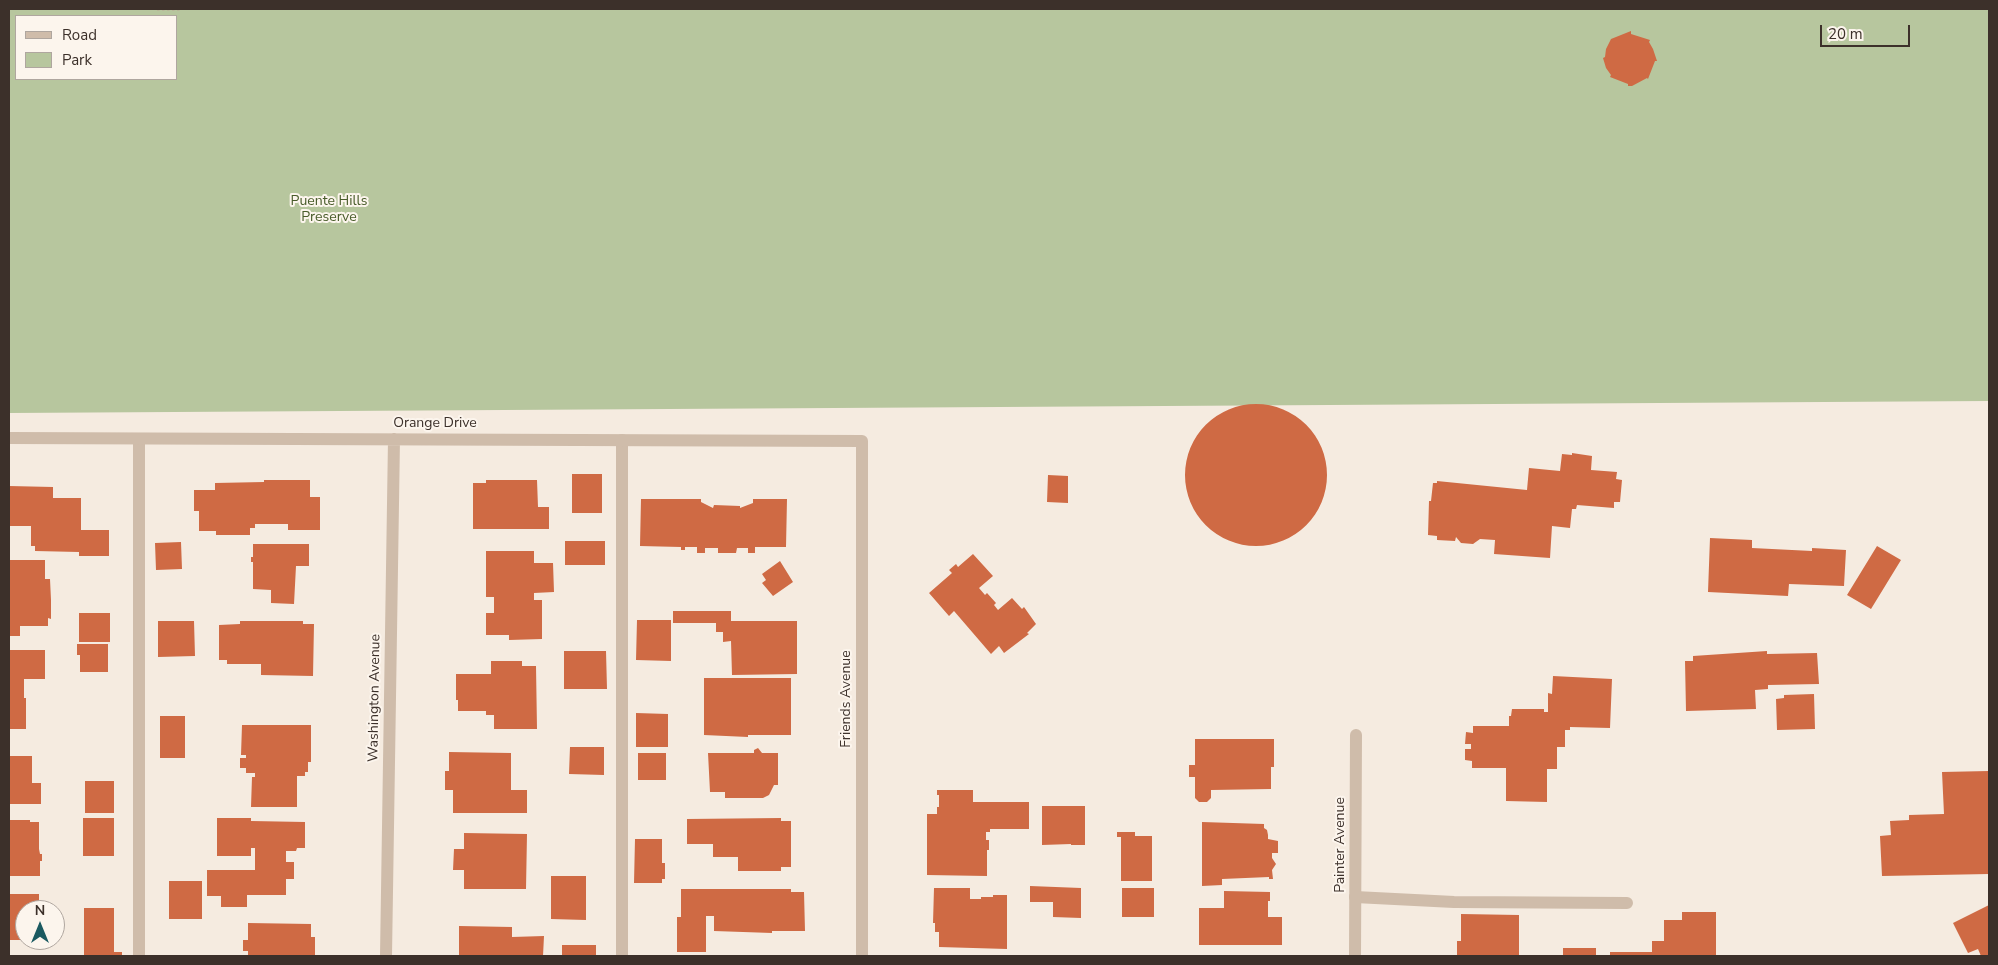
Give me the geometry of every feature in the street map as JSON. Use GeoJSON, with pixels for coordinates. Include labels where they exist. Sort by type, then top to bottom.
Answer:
{"type":"FeatureCollection","features":[{"type":"Feature","properties":{"kind":"street","name":"Orange Drive"},"geometry":{"type":"LineString","coordinates":[[9,438],[862,441]]}},
{"type":"Feature","properties":{"kind":"street"},"geometry":{"type":"LineString","coordinates":[[139,439],[139,956]]}},
{"type":"Feature","properties":{"kind":"street","name":"Washington Avenue"},"geometry":{"type":"LineString","coordinates":[[386,956],[394,439]]}},
{"type":"Feature","properties":{"kind":"street"},"geometry":{"type":"LineString","coordinates":[[622,440],[622,956]]}},
{"type":"Feature","properties":{"kind":"street","name":"Friends Avenue"},"geometry":{"type":"LineString","coordinates":[[862,441],[862,956]]}},
{"type":"Feature","properties":{"kind":"street","name":"Painter Avenue"},"geometry":{"type":"LineString","coordinates":[[1355,956],[1356,735]]}},
{"type":"Feature","properties":{"kind":"street"},"geometry":{"type":"LineString","coordinates":[[1356,897],[1454,902],[1626,903]]}},
{"type":"Feature","properties":{"kind":"path"},"geometry":{"type":"LineString","coordinates":[[157,9],[182,9]]}},
{"type":"Feature","properties":{"kind":"green space","name":"Puente Hills Preserve"},"geometry":{"type":"Polygon","coordinates":[[[9,9],[1989,9],[1989,401],[9,413],[9,9]]]}},
{"type":"Feature","properties":{"kind":"building"},"geometry":{"type":"Polygon","coordinates":[[[1631,31],[1631,34],[1650,40],[1649,42],[1657,61],[1655,61],[1648,79],[1628,86],[1628,84],[1610,77],[1611,75],[1606,68],[1603,58],[1611,39],[1631,31]]]}},
{"type":"Feature","properties":{"kind":"building"},"geometry":{"type":"Polygon","coordinates":[[[1256,404],[1270,405],[1283,409],[1306,425],[1322,448],[1326,461],[1326,489],[1322,502],[1306,525],[1283,541],[1270,545],[1256,546],[1242,545],[1229,541],[1206,525],[1190,502],[1186,489],[1185,475],[1186,461],[1190,448],[1206,425],[1229,409],[1242,405],[1256,404]]]}},
{"type":"Feature","properties":{"kind":"building"},"geometry":{"type":"Polygon","coordinates":[[[1572,453],[1592,456],[1591,470],[1617,472],[1616,479],[1622,480],[1620,502],[1614,502],[1614,508],[1577,505],[1576,509],[1572,509],[1570,528],[1552,526],[1550,558],[1494,554],[1495,540],[1480,539],[1473,544],[1461,543],[1456,537],[1455,541],[1437,540],[1437,536],[1428,535],[1429,501],[1431,501],[1433,483],[1437,483],[1437,481],[1527,490],[1529,468],[1560,471],[1562,454],[1572,455],[1572,453]]]}},
{"type":"Feature","properties":{"kind":"building"},"geometry":{"type":"Polygon","coordinates":[[[572,474],[602,474],[602,513],[572,513],[572,474]]]}},
{"type":"Feature","properties":{"kind":"building"},"geometry":{"type":"Polygon","coordinates":[[[1048,475],[1068,476],[1068,503],[1047,502],[1048,475]]]}},
{"type":"Feature","properties":{"kind":"building"},"geometry":{"type":"Polygon","coordinates":[[[264,480],[310,480],[310,497],[320,497],[320,530],[288,530],[288,524],[255,524],[255,528],[250,528],[250,535],[216,535],[216,531],[199,531],[199,511],[194,511],[194,490],[215,490],[215,483],[264,482],[264,480]]]}},
{"type":"Feature","properties":{"kind":"building"},"geometry":{"type":"Polygon","coordinates":[[[486,480],[537,480],[538,507],[549,507],[549,529],[473,529],[473,483],[486,483],[486,480]]]}},
{"type":"Feature","properties":{"kind":"building"},"geometry":{"type":"Polygon","coordinates":[[[9,486],[53,487],[53,498],[81,498],[81,530],[109,530],[109,556],[79,556],[79,552],[35,551],[35,546],[31,546],[31,526],[9,526],[9,486]]]}},
{"type":"Feature","properties":{"kind":"building"},"geometry":{"type":"Polygon","coordinates":[[[641,499],[701,499],[701,502],[713,508],[714,505],[740,506],[740,508],[753,503],[753,499],[787,499],[786,547],[755,547],[755,553],[748,553],[748,548],[737,548],[736,553],[718,553],[718,548],[705,548],[705,553],[697,553],[697,547],[685,547],[685,550],[681,550],[681,547],[640,546],[641,499]]]}},
{"type":"Feature","properties":{"kind":"building"},"geometry":{"type":"Polygon","coordinates":[[[1710,538],[1752,540],[1752,548],[1812,551],[1812,548],[1846,550],[1844,586],[1789,584],[1788,596],[1708,592],[1710,538]]]}},
{"type":"Feature","properties":{"kind":"building"},"geometry":{"type":"Polygon","coordinates":[[[565,541],[605,541],[605,565],[565,565],[565,541]]]}},
{"type":"Feature","properties":{"kind":"building"},"geometry":{"type":"Polygon","coordinates":[[[181,542],[182,569],[156,570],[155,543],[181,542]]]}},
{"type":"Feature","properties":{"kind":"building"},"geometry":{"type":"Polygon","coordinates":[[[253,544],[309,544],[309,566],[296,566],[294,604],[271,603],[271,590],[253,589],[253,562],[251,562],[251,557],[253,557],[253,544]]]}},
{"type":"Feature","properties":{"kind":"building"},"geometry":{"type":"Polygon","coordinates":[[[1877,546],[1901,560],[1871,609],[1847,595],[1877,546]]]}},
{"type":"Feature","properties":{"kind":"building"},"geometry":{"type":"Polygon","coordinates":[[[486,551],[534,551],[534,563],[553,563],[554,592],[534,593],[534,600],[542,600],[542,639],[509,640],[509,635],[486,635],[486,613],[494,613],[494,597],[486,597],[486,551]]]}},
{"type":"Feature","properties":{"kind":"building"},"geometry":{"type":"Polygon","coordinates":[[[973,554],[993,576],[979,588],[985,595],[987,593],[996,603],[994,605],[998,610],[1012,598],[1022,609],[1024,607],[1036,624],[1027,633],[1029,634],[1004,653],[999,646],[991,654],[954,611],[949,616],[929,593],[952,573],[949,570],[956,564],[958,567],[973,554]]]}},
{"type":"Feature","properties":{"kind":"building"},"geometry":{"type":"Polygon","coordinates":[[[9,560],[45,560],[45,579],[50,579],[51,619],[48,618],[48,626],[20,626],[20,636],[9,636],[9,560]]]}},
{"type":"Feature","properties":{"kind":"building"},"geometry":{"type":"Polygon","coordinates":[[[780,561],[793,582],[773,596],[762,583],[766,580],[762,574],[780,561]]]}},
{"type":"Feature","properties":{"kind":"building"},"geometry":{"type":"Polygon","coordinates":[[[673,611],[731,611],[731,621],[797,621],[797,674],[732,675],[731,641],[723,642],[723,632],[716,632],[716,623],[673,623],[673,611]]]}},
{"type":"Feature","properties":{"kind":"building"},"geometry":{"type":"Polygon","coordinates":[[[79,613],[110,613],[110,642],[79,642],[79,613]]]}},
{"type":"Feature","properties":{"kind":"building"},"geometry":{"type":"Polygon","coordinates":[[[637,620],[671,620],[671,661],[636,660],[637,620]]]}},
{"type":"Feature","properties":{"kind":"building"},"geometry":{"type":"Polygon","coordinates":[[[158,621],[194,621],[195,656],[158,657],[158,621]]]}},
{"type":"Feature","properties":{"kind":"building"},"geometry":{"type":"Polygon","coordinates":[[[240,621],[303,621],[303,624],[314,624],[313,676],[261,675],[261,664],[227,664],[227,660],[219,660],[219,625],[240,624],[240,621]]]}},
{"type":"Feature","properties":{"kind":"building"},"geometry":{"type":"Polygon","coordinates":[[[77,644],[108,644],[108,672],[80,672],[80,655],[77,655],[77,644]]]}},
{"type":"Feature","properties":{"kind":"building"},"geometry":{"type":"Polygon","coordinates":[[[9,650],[45,650],[45,679],[24,679],[26,729],[9,729],[9,650]]]}},
{"type":"Feature","properties":{"kind":"building"},"geometry":{"type":"Polygon","coordinates":[[[564,651],[606,651],[607,689],[564,689],[564,651]]]}},
{"type":"Feature","properties":{"kind":"building"},"geometry":{"type":"Polygon","coordinates":[[[1767,651],[1767,654],[1817,653],[1819,684],[1768,685],[1768,689],[1755,690],[1756,709],[1686,711],[1685,661],[1693,661],[1693,656],[1767,651]]]}},
{"type":"Feature","properties":{"kind":"building"},"geometry":{"type":"Polygon","coordinates":[[[491,661],[522,661],[522,666],[536,666],[537,729],[494,729],[494,715],[486,715],[486,711],[458,711],[456,674],[491,674],[491,661]]]}},
{"type":"Feature","properties":{"kind":"building"},"geometry":{"type":"Polygon","coordinates":[[[1553,676],[1612,679],[1610,728],[1570,727],[1570,730],[1565,730],[1565,747],[1557,747],[1557,769],[1547,769],[1547,802],[1506,801],[1506,768],[1472,768],[1472,761],[1465,760],[1465,749],[1471,749],[1471,744],[1465,744],[1466,732],[1473,733],[1473,726],[1509,726],[1509,716],[1511,716],[1512,709],[1544,709],[1544,712],[1548,712],[1548,693],[1552,694],[1553,676]]]}},
{"type":"Feature","properties":{"kind":"building"},"geometry":{"type":"Polygon","coordinates":[[[704,678],[791,678],[791,735],[748,735],[748,737],[704,735],[704,678]]]}},
{"type":"Feature","properties":{"kind":"building"},"geometry":{"type":"Polygon","coordinates":[[[1814,694],[1815,729],[1777,730],[1776,699],[1784,698],[1784,695],[1814,694]]]}},
{"type":"Feature","properties":{"kind":"building"},"geometry":{"type":"Polygon","coordinates":[[[636,713],[668,714],[668,747],[636,747],[636,713]]]}},
{"type":"Feature","properties":{"kind":"building"},"geometry":{"type":"Polygon","coordinates":[[[160,716],[185,716],[185,758],[160,758],[160,716]]]}},
{"type":"Feature","properties":{"kind":"building"},"geometry":{"type":"Polygon","coordinates":[[[242,725],[311,725],[311,762],[308,762],[308,772],[305,772],[305,776],[297,776],[297,807],[251,807],[252,777],[255,777],[255,773],[246,773],[246,768],[240,768],[240,758],[246,758],[246,755],[241,755],[242,725]]]}},
{"type":"Feature","properties":{"kind":"building"},"geometry":{"type":"Polygon","coordinates":[[[1195,739],[1274,739],[1274,767],[1271,767],[1271,789],[1211,790],[1211,798],[1207,802],[1199,802],[1195,798],[1195,777],[1189,777],[1189,765],[1195,765],[1195,739]]]}},
{"type":"Feature","properties":{"kind":"building"},"geometry":{"type":"Polygon","coordinates":[[[570,747],[604,747],[604,775],[569,774],[570,747]]]}},
{"type":"Feature","properties":{"kind":"building"},"geometry":{"type":"Polygon","coordinates":[[[758,748],[762,753],[778,753],[778,785],[774,785],[769,795],[763,798],[725,798],[725,792],[710,792],[708,753],[754,753],[754,750],[758,748]]]}},
{"type":"Feature","properties":{"kind":"building"},"geometry":{"type":"Polygon","coordinates":[[[449,752],[511,753],[511,790],[527,790],[527,813],[453,813],[453,790],[445,790],[445,771],[449,771],[449,752]]]}},
{"type":"Feature","properties":{"kind":"building"},"geometry":{"type":"Polygon","coordinates":[[[638,753],[666,753],[666,780],[638,780],[638,753]]]}},
{"type":"Feature","properties":{"kind":"building"},"geometry":{"type":"Polygon","coordinates":[[[9,756],[32,756],[32,783],[41,783],[41,804],[9,804],[9,756]]]}},
{"type":"Feature","properties":{"kind":"building"},"geometry":{"type":"Polygon","coordinates":[[[1989,771],[1989,874],[1882,876],[1880,836],[1891,835],[1890,821],[1909,820],[1909,815],[1944,814],[1942,772],[1989,771]]]}},
{"type":"Feature","properties":{"kind":"building"},"geometry":{"type":"Polygon","coordinates":[[[85,781],[114,781],[114,813],[85,813],[85,781]]]}},
{"type":"Feature","properties":{"kind":"building"},"geometry":{"type":"Polygon","coordinates":[[[937,790],[973,790],[973,802],[1029,802],[1029,829],[990,829],[990,832],[986,832],[986,840],[989,840],[987,876],[927,875],[927,814],[937,814],[939,795],[937,795],[937,790]]]}},
{"type":"Feature","properties":{"kind":"building"},"geometry":{"type":"Polygon","coordinates":[[[1042,806],[1085,806],[1085,845],[1042,845],[1042,806]]]}},
{"type":"Feature","properties":{"kind":"building"},"geometry":{"type":"Polygon","coordinates":[[[83,818],[114,818],[114,856],[83,856],[83,818]]]}},
{"type":"Feature","properties":{"kind":"building"},"geometry":{"type":"Polygon","coordinates":[[[217,818],[251,818],[251,821],[305,822],[305,848],[297,848],[296,851],[286,851],[286,862],[294,862],[294,879],[286,879],[286,895],[247,895],[247,907],[221,907],[221,896],[207,896],[207,870],[255,870],[255,848],[251,848],[251,856],[217,856],[217,818]]]}},
{"type":"Feature","properties":{"kind":"building"},"geometry":{"type":"Polygon","coordinates":[[[781,818],[781,821],[791,821],[791,867],[781,867],[781,871],[738,871],[738,857],[713,857],[713,844],[687,844],[687,819],[781,818]]]}},
{"type":"Feature","properties":{"kind":"building"},"geometry":{"type":"Polygon","coordinates":[[[9,820],[39,822],[39,849],[40,854],[42,854],[40,876],[9,876],[9,820]]]}},
{"type":"Feature","properties":{"kind":"building"},"geometry":{"type":"Polygon","coordinates":[[[1202,822],[1264,824],[1268,839],[1278,841],[1278,853],[1272,853],[1272,858],[1276,864],[1272,870],[1273,879],[1269,879],[1269,877],[1222,879],[1222,885],[1202,886],[1202,822]]]}},
{"type":"Feature","properties":{"kind":"building"},"geometry":{"type":"Polygon","coordinates":[[[1117,832],[1135,832],[1135,836],[1152,836],[1152,881],[1121,881],[1121,837],[1117,837],[1117,832]]]}},
{"type":"Feature","properties":{"kind":"building"},"geometry":{"type":"Polygon","coordinates":[[[464,833],[527,834],[526,889],[464,889],[464,870],[453,870],[454,849],[464,849],[464,833]]]}},
{"type":"Feature","properties":{"kind":"building"},"geometry":{"type":"Polygon","coordinates":[[[635,839],[662,839],[662,863],[665,863],[665,879],[662,879],[662,883],[634,883],[635,839]]]}},
{"type":"Feature","properties":{"kind":"building"},"geometry":{"type":"Polygon","coordinates":[[[551,876],[586,876],[586,920],[551,919],[551,876]]]}},
{"type":"Feature","properties":{"kind":"building"},"geometry":{"type":"Polygon","coordinates":[[[169,881],[202,881],[202,919],[169,919],[169,881]]]}},
{"type":"Feature","properties":{"kind":"building"},"geometry":{"type":"Polygon","coordinates":[[[1030,886],[1081,888],[1081,918],[1053,917],[1053,902],[1030,902],[1030,886]]]}},
{"type":"Feature","properties":{"kind":"building"},"geometry":{"type":"Polygon","coordinates":[[[934,888],[970,888],[970,899],[993,897],[993,895],[1007,895],[1007,949],[939,947],[939,932],[935,932],[935,923],[933,923],[934,888]]]}},
{"type":"Feature","properties":{"kind":"building"},"geometry":{"type":"Polygon","coordinates":[[[1122,888],[1154,888],[1154,917],[1122,917],[1122,888]]]}},
{"type":"Feature","properties":{"kind":"building"},"geometry":{"type":"Polygon","coordinates":[[[681,889],[791,889],[791,892],[804,892],[805,931],[772,931],[772,933],[714,931],[714,916],[706,916],[706,952],[677,952],[677,917],[681,917],[681,889]]]}},
{"type":"Feature","properties":{"kind":"building"},"geometry":{"type":"Polygon","coordinates":[[[1224,891],[1270,892],[1268,917],[1282,917],[1282,945],[1199,945],[1199,908],[1224,908],[1224,891]]]}},
{"type":"Feature","properties":{"kind":"building"},"geometry":{"type":"Polygon","coordinates":[[[9,894],[39,894],[39,900],[15,900],[15,940],[9,940],[9,894]]]}},
{"type":"Feature","properties":{"kind":"building"},"geometry":{"type":"Polygon","coordinates":[[[1989,905],[1989,956],[1981,956],[1978,949],[1968,953],[1953,923],[1989,905]]]}},
{"type":"Feature","properties":{"kind":"building"},"geometry":{"type":"Polygon","coordinates":[[[84,908],[114,908],[114,952],[122,952],[122,956],[84,956],[84,908]]]}},
{"type":"Feature","properties":{"kind":"building"},"geometry":{"type":"Polygon","coordinates":[[[1682,912],[1716,912],[1716,956],[1610,956],[1610,952],[1652,952],[1652,941],[1664,941],[1664,920],[1682,920],[1682,912]]]}},
{"type":"Feature","properties":{"kind":"building"},"geometry":{"type":"Polygon","coordinates":[[[1461,914],[1519,915],[1519,956],[1457,956],[1457,941],[1461,941],[1461,914]]]}},
{"type":"Feature","properties":{"kind":"building"},"geometry":{"type":"Polygon","coordinates":[[[248,923],[311,924],[311,937],[315,937],[315,956],[248,956],[248,951],[243,951],[243,940],[248,940],[248,923]]]}},
{"type":"Feature","properties":{"kind":"building"},"geometry":{"type":"Polygon","coordinates":[[[459,926],[512,927],[512,937],[544,936],[543,956],[459,956],[459,926]]]}},
{"type":"Feature","properties":{"kind":"building"},"geometry":{"type":"Polygon","coordinates":[[[562,945],[596,945],[596,956],[562,956],[562,945]]]}},
{"type":"Feature","properties":{"kind":"building"},"geometry":{"type":"Polygon","coordinates":[[[1563,948],[1596,948],[1596,956],[1563,956],[1563,948]]]}}]}
